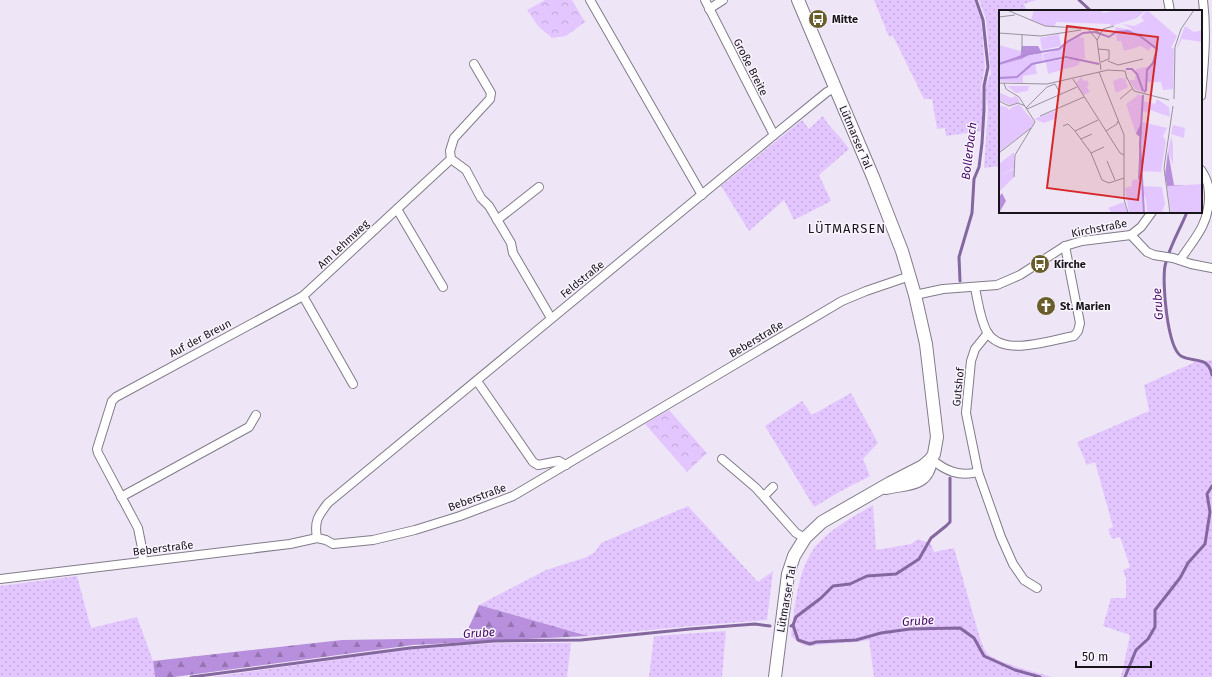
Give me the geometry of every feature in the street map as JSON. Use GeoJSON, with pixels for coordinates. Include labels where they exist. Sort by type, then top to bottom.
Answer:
{"type":"FeatureCollection","features":[{"type":"Feature","properties":{"kind":"main road","name":"Lütmarser Tal"},"geometry":{"type":"LineString","coordinates":[[775,677],[788,574],[794,556],[805,538],[822,522],[877,490],[907,486],[926,476],[930,469],[937,437],[926,344],[910,276],[899,243],[798,0]]}},
{"type":"Feature","properties":{"kind":"street"},"geometry":{"type":"LineString","coordinates":[[590,0],[702,195]]}},
{"type":"Feature","properties":{"kind":"street","name":"Große Breite"},"geometry":{"type":"LineString","coordinates":[[705,0],[774,135]]}},
{"type":"Feature","properties":{"kind":"street"},"geometry":{"type":"LineString","coordinates":[[709,9],[723,0]]}},
{"type":"Feature","properties":{"kind":"street"},"geometry":{"type":"LineString","coordinates":[[1168,0],[1170,10]]}},
{"type":"Feature","properties":{"kind":"street"},"geometry":{"type":"LineString","coordinates":[[1202,82],[1205,40],[1205,14],[1203,0]]}},
{"type":"Feature","properties":{"kind":"street"},"geometry":{"type":"LineString","coordinates":[[474,64],[491,93],[490,99],[454,138],[450,151],[450,159],[466,170],[481,198],[489,206],[511,243],[513,253],[551,318]]}},
{"type":"Feature","properties":{"kind":"street","name":"Feldstraße"},"geometry":{"type":"LineString","coordinates":[[318,538],[316,528],[318,516],[328,503],[774,135],[827,92],[835,88]]}},
{"type":"Feature","properties":{"kind":"street","name":"Am Lehmweg"},"geometry":{"type":"LineString","coordinates":[[303,296],[450,159]]}},
{"type":"Feature","properties":{"kind":"street"},"geometry":{"type":"LineString","coordinates":[[1176,259],[1202,229],[1207,218],[1209,187],[1207,179],[1202,172]]}},
{"type":"Feature","properties":{"kind":"street"},"geometry":{"type":"LineString","coordinates":[[497,220],[539,187]]}},
{"type":"Feature","properties":{"kind":"street"},"geometry":{"type":"LineString","coordinates":[[397,209],[443,287]]}},
{"type":"Feature","properties":{"kind":"street","name":"Kirchstraße"},"geometry":{"type":"LineString","coordinates":[[915,295],[943,289],[975,288],[997,285],[1020,275],[1065,246],[1082,241],[1131,235],[1140,227],[1151,213]]}},
{"type":"Feature","properties":{"kind":"street"},"geometry":{"type":"LineString","coordinates":[[1131,235],[1147,252],[1212,268]]}},
{"type":"Feature","properties":{"kind":"street","name":"Kirchstraße"},"geometry":{"type":"LineString","coordinates":[[988,333],[993,339],[1009,346],[1022,346],[1074,336],[1078,331],[1080,323],[1065,246]]}},
{"type":"Feature","properties":{"kind":"street","name":"Beberstraße"},"geometry":{"type":"LineString","coordinates":[[0,579],[290,544],[318,538],[333,544],[373,540],[415,530],[460,516],[513,496],[821,312],[866,291],[910,276]]}},
{"type":"Feature","properties":{"kind":"street"},"geometry":{"type":"LineString","coordinates":[[975,288],[983,322],[988,333]]}},
{"type":"Feature","properties":{"kind":"street"},"geometry":{"type":"LineString","coordinates":[[303,296],[353,384]]}},
{"type":"Feature","properties":{"kind":"street","name":"Auf der Breun"},"geometry":{"type":"LineString","coordinates":[[143,561],[138,528],[99,458],[97,449],[112,401],[116,397],[303,296]]}},
{"type":"Feature","properties":{"kind":"street","name":"Gutshof"},"geometry":{"type":"LineString","coordinates":[[988,333],[975,349],[971,361],[966,413],[978,472],[1001,537],[1012,564],[1024,580],[1037,588]]}},
{"type":"Feature","properties":{"kind":"street"},"geometry":{"type":"LineString","coordinates":[[477,380],[533,462],[538,465],[559,461],[566,465]]}},
{"type":"Feature","properties":{"kind":"street"},"geometry":{"type":"LineString","coordinates":[[121,497],[249,427],[256,415]]}},
{"type":"Feature","properties":{"kind":"street"},"geometry":{"type":"LineString","coordinates":[[931,459],[941,467],[955,473],[966,475],[978,472]]}},
{"type":"Feature","properties":{"kind":"street"},"geometry":{"type":"LineString","coordinates":[[722,460],[745,478],[764,496],[796,533],[805,538]]}},
{"type":"Feature","properties":{"kind":"street"},"geometry":{"type":"LineString","coordinates":[[764,496],[774,487]]}},
{"type":"Feature","properties":{"kind":"green space"},"geometry":{"type":"Polygon","coordinates":[[[545,0],[572,0],[585,22],[566,36],[552,38],[538,26],[527,10],[545,0]]]}},
{"type":"Feature","properties":{"kind":"green space"},"geometry":{"type":"Polygon","coordinates":[[[874,0],[974,0],[981,19],[985,67],[981,87],[983,111],[981,131],[946,136],[945,128],[937,129],[932,99],[924,99],[893,36],[889,37],[874,0]]]}},
{"type":"Feature","properties":{"kind":"green space"},"geometry":{"type":"Polygon","coordinates":[[[979,0],[1037,0],[1024,4],[1027,10],[999,10],[999,166],[984,168],[988,110],[985,87],[991,73],[986,19],[979,0]]]}},
{"type":"Feature","properties":{"kind":"green space"},"geometry":{"type":"Polygon","coordinates":[[[823,116],[849,149],[819,175],[831,201],[794,220],[784,200],[749,231],[721,186],[802,120],[809,129],[823,116]]]}},
{"type":"Feature","properties":{"kind":"green space"},"geometry":{"type":"Polygon","coordinates":[[[1212,360],[1212,677],[1121,677],[1130,635],[1103,626],[1111,598],[1126,598],[1126,579],[1123,570],[1130,567],[1120,537],[1112,539],[1108,529],[1113,527],[1095,462],[1087,465],[1077,442],[1149,411],[1144,385],[1195,362],[1212,360]]]}},
{"type":"Feature","properties":{"kind":"green space"},"geometry":{"type":"Polygon","coordinates":[[[851,393],[878,443],[863,459],[870,476],[814,507],[765,426],[802,401],[812,415],[851,393]]]}},
{"type":"Feature","properties":{"kind":"green space"},"geometry":{"type":"Polygon","coordinates":[[[669,410],[707,453],[687,472],[645,424],[669,410]]]}},
{"type":"Feature","properties":{"kind":"green space"},"geometry":{"type":"Polygon","coordinates":[[[873,505],[876,550],[911,544],[918,539],[931,544],[934,552],[954,548],[980,638],[987,653],[1010,665],[1052,677],[874,677],[869,640],[809,646],[800,643],[791,636],[798,589],[804,567],[809,556],[815,547],[828,535],[842,524],[873,505]]]}},
{"type":"Feature","properties":{"kind":"green space"},"geometry":{"type":"Polygon","coordinates":[[[688,506],[758,582],[773,571],[767,620],[588,636],[479,605],[546,570],[584,558],[594,553],[601,543],[688,506]]]}},
{"type":"Feature","properties":{"kind":"green space"},"geometry":{"type":"Polygon","coordinates":[[[77,576],[91,628],[137,617],[153,661],[155,677],[0,677],[0,586],[77,576]]]}},
{"type":"Feature","properties":{"kind":"green space"},"geometry":{"type":"Polygon","coordinates":[[[479,605],[588,636],[413,645],[174,677],[155,677],[153,661],[342,640],[464,638],[479,605]]]}},
{"type":"Feature","properties":{"kind":"green space"},"geometry":{"type":"Polygon","coordinates":[[[726,631],[722,677],[649,677],[654,636],[726,631]]]}},
{"type":"Feature","properties":{"kind":"green space"},"geometry":{"type":"Polygon","coordinates":[[[496,643],[571,643],[567,677],[211,677],[414,649],[496,643]]]}},
{"type":"Feature","properties":{"kind":"waterway","name":"Bollerbach"},"geometry":{"type":"LineString","coordinates":[[960,281],[959,257],[972,213],[974,179],[979,167],[982,143],[984,86],[988,67],[983,20],[976,0]]}},
{"type":"Feature","properties":{"kind":"waterway","name":"Grube"},"geometry":{"type":"LineString","coordinates":[[1079,0],[1090,10]]}},
{"type":"Feature","properties":{"kind":"waterway","name":"Grube"},"geometry":{"type":"LineString","coordinates":[[1187,213],[1172,245],[1165,266],[1164,286],[1169,328],[1176,350],[1181,356],[1204,362],[1210,369],[1212,375]]}},
{"type":"Feature","properties":{"kind":"waterway","name":"Bollerbach"},"geometry":{"type":"LineString","coordinates":[[793,625],[796,617],[821,598],[833,586],[850,584],[867,576],[896,574],[919,559],[931,538],[950,522],[950,478]]}},
{"type":"Feature","properties":{"kind":"waterway","name":"Grube"},"geometry":{"type":"LineString","coordinates":[[1125,677],[1136,650],[1148,639],[1155,627],[1155,610],[1180,578],[1188,563],[1205,544],[1210,512],[1207,494],[1212,486]]}},
{"type":"Feature","properties":{"kind":"waterway","name":"Grube"},"geometry":{"type":"LineString","coordinates":[[191,677],[410,648],[494,641],[581,640],[755,624],[770,626]]}},
{"type":"Feature","properties":{"kind":"waterway","name":"Grube"},"geometry":{"type":"LineString","coordinates":[[791,626],[793,625],[798,640],[810,644],[816,642],[856,640],[881,633],[910,629],[960,628],[974,638],[984,656],[1015,670],[1040,677]]}},
{"type":"Feature","properties":{"kind":"place","name":"Mitte"},"geometry":{"type":"Point","coordinates":[818,19]}},
{"type":"Feature","properties":{"kind":"place","name":"Kirche"},"geometry":{"type":"Point","coordinates":[1040,264]}},
{"type":"Feature","properties":{"kind":"place","name":"St. Marien"},"geometry":{"type":"Point","coordinates":[1046,306]}},
{"type":"Feature","properties":{"kind":"district","name":"LÜTMARSEN"},"geometry":{"type":"Point","coordinates":[847,228]}}]}
